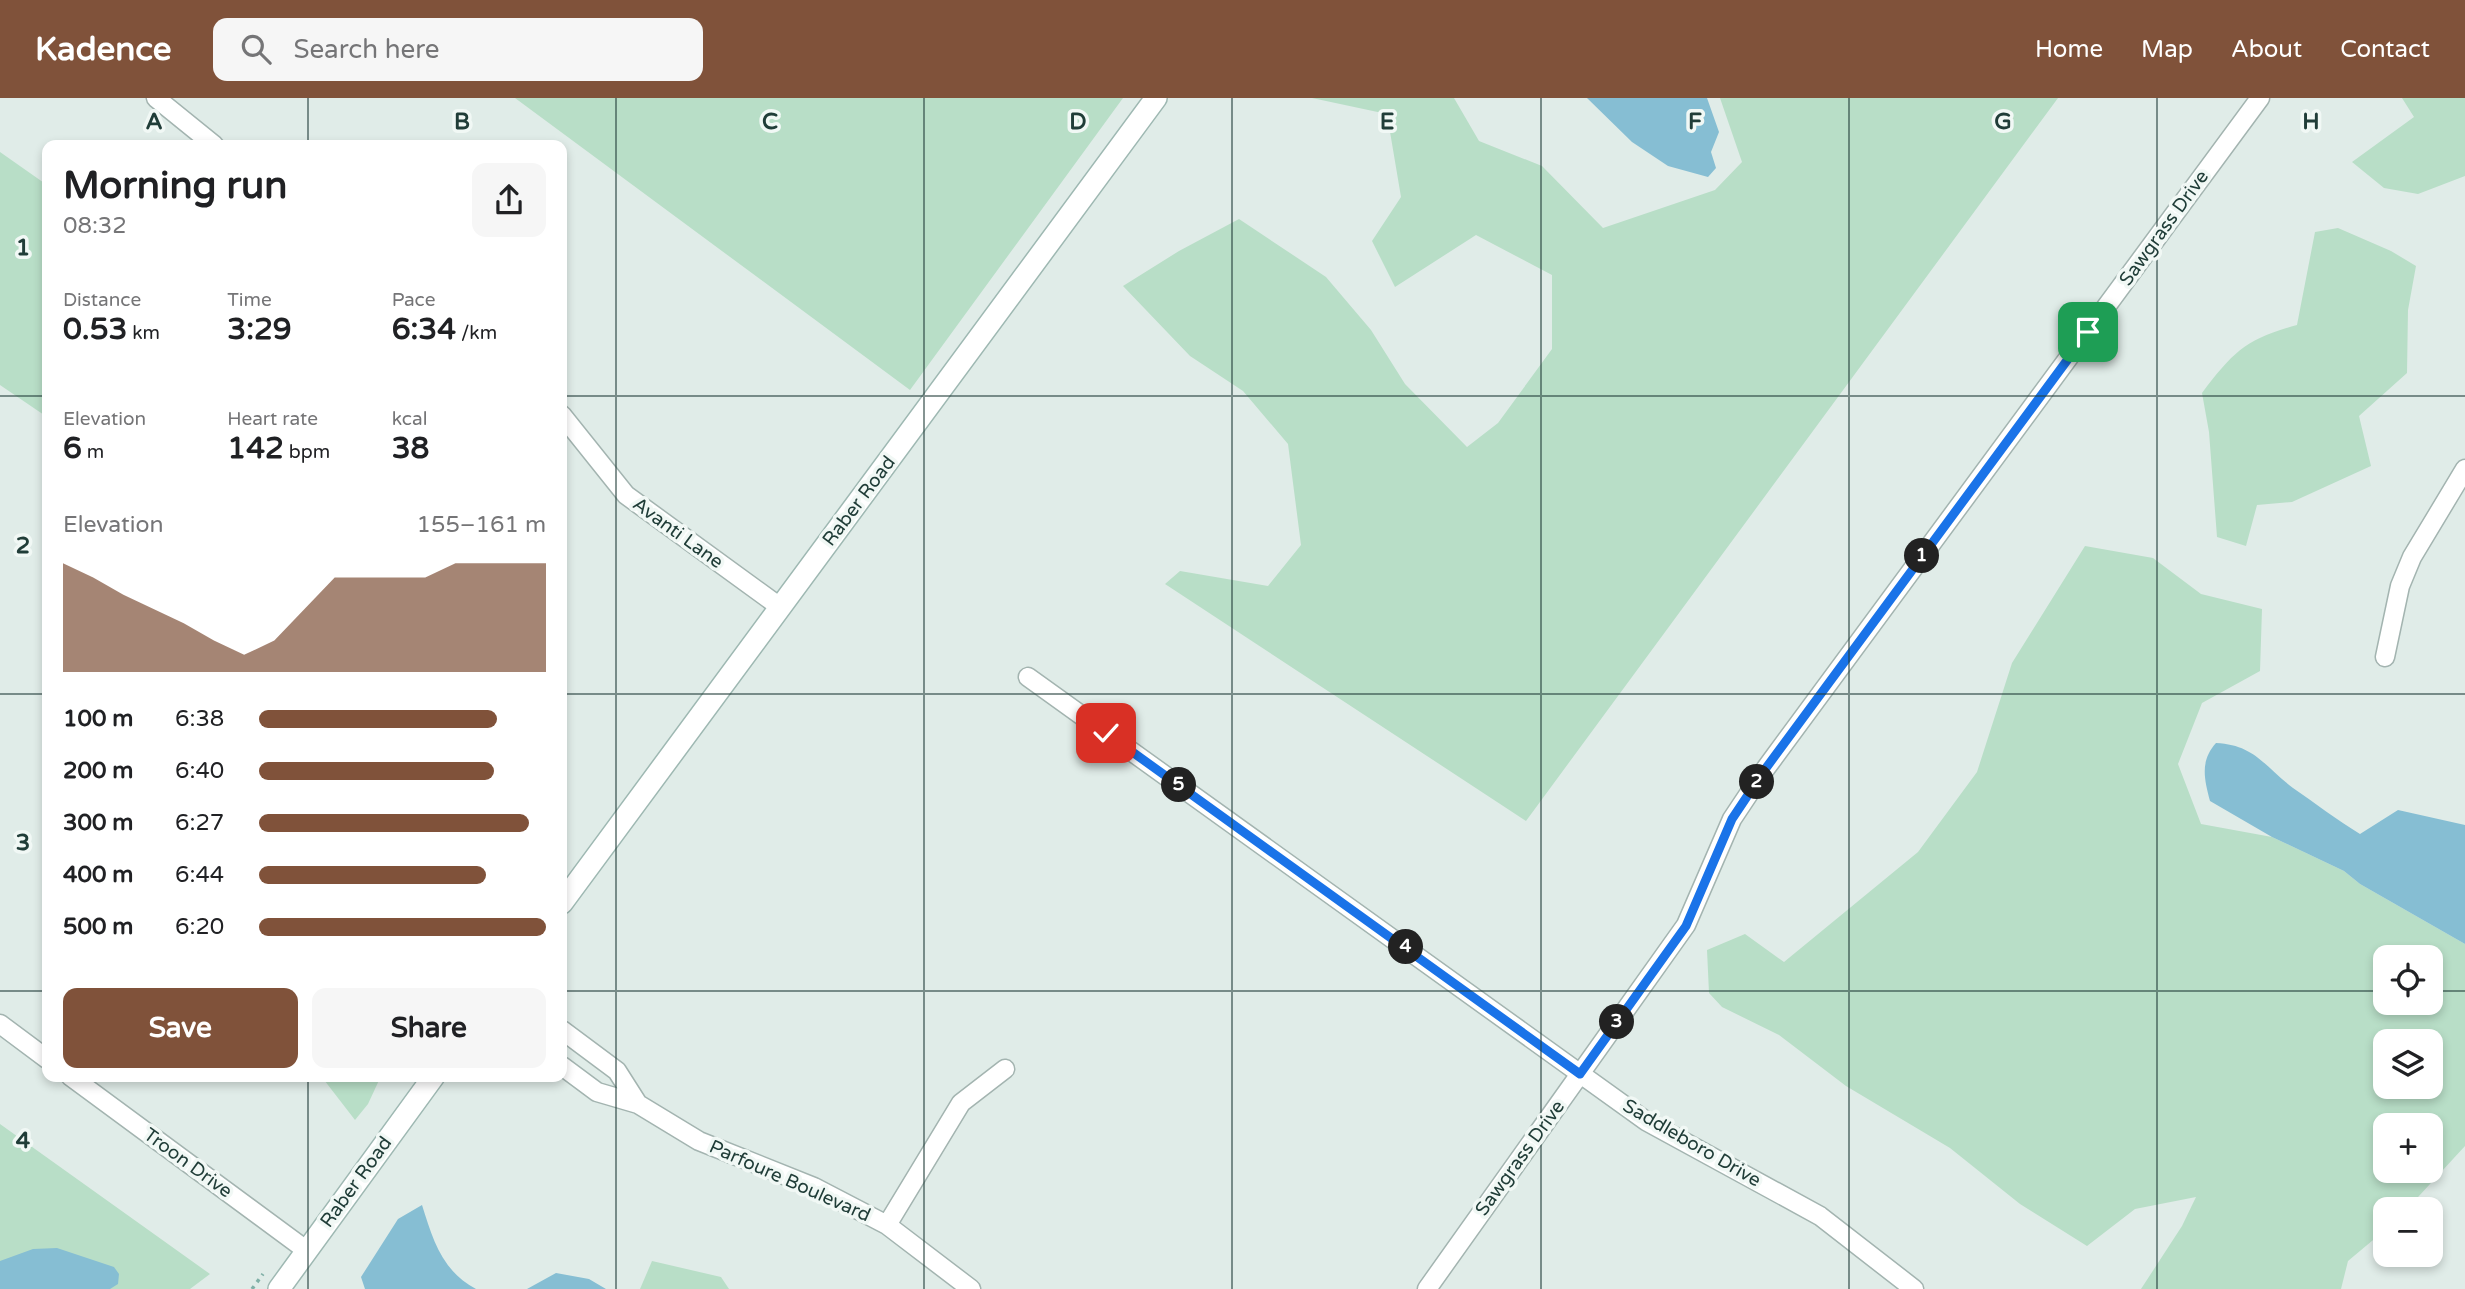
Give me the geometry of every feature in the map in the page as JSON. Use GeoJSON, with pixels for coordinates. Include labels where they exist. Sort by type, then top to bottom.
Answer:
{"type":"FeatureCollection","features":[{"type":"Feature","properties":{"kind":"street"},"geometry":{"type":"LineString","coordinates":[[156,98],[208,140]]}},
{"type":"Feature","properties":{"kind":"street","name":"Raber Road"},"geometry":{"type":"LineString","coordinates":[[567,896],[1156,98]]}},
{"type":"Feature","properties":{"kind":"street","name":"Sawgrass Drive"},"geometry":{"type":"LineString","coordinates":[[1427,1289],[1686,926],[1723,837],[1766,768],[2260,98]]}},
{"type":"Feature","properties":{"kind":"street","name":"Avanti Lane"},"geometry":{"type":"LineString","coordinates":[[567,421],[626,495],[780,607]]}},
{"type":"Feature","properties":{"kind":"street"},"geometry":{"type":"LineString","coordinates":[[2385,657],[2395,603],[2412,557],[2465,469]]}},
{"type":"Feature","properties":{"kind":"street","name":"Saddleboro Drive"},"geometry":{"type":"LineString","coordinates":[[1028,677],[1646,1121],[1820,1216],[1914,1289]]}},
{"type":"Feature","properties":{"kind":"street"},"geometry":{"type":"LineString","coordinates":[[0,1024],[42,1055]]}},
{"type":"Feature","properties":{"kind":"street","name":"Parfoure Boulevard"},"geometry":{"type":"LineString","coordinates":[[567,1034],[617,1071],[638,1104]]}},
{"type":"Feature","properties":{"kind":"street"},"geometry":{"type":"LineString","coordinates":[[887,1225],[961,1103],[1005,1069]]}},
{"type":"Feature","properties":{"kind":"street","name":"Parfoure Boulevard"},"geometry":{"type":"LineString","coordinates":[[567,1070],[597,1092],[638,1104],[699,1141],[814,1187],[887,1225],[971,1289]]}},
{"type":"Feature","properties":{"kind":"street","name":"Troon Drive"},"geometry":{"type":"LineString","coordinates":[[78,1082],[306,1250]]}},
{"type":"Feature","properties":{"kind":"street","name":"Raber Road"},"geometry":{"type":"LineString","coordinates":[[279,1289],[430,1082]]}},
{"type":"Feature","properties":{"kind":"green space"},"geometry":{"type":"Polygon","coordinates":[[[515,98],[1123,98],[910,390],[515,98]]]}},
{"type":"Feature","properties":{"kind":"green space"},"geometry":{"type":"Polygon","coordinates":[[[1312,98],[1454,98],[1479,141],[1542,166],[1603,228],[1715,190],[1742,162],[1720,98],[2058,98],[1526,821],[1165,584],[1180,571],[1268,586],[1301,545],[1288,444],[1243,391],[1190,356],[1123,286],[1179,251],[1239,219],[1326,277],[1371,330],[1405,384],[1467,447],[1498,423],[1552,349],[1552,275],[1476,235],[1395,287],[1372,241],[1401,197],[1387,114],[1312,98]]]}},
{"type":"Feature","properties":{"kind":"green space"},"geometry":{"type":"Polygon","coordinates":[[[2402,98],[2465,98],[2465,176],[2418,194],[2384,188],[2352,162],[2414,117],[2402,98]]]}},
{"type":"Feature","properties":{"kind":"green space"},"geometry":{"type":"Polygon","coordinates":[[[0,152],[42,181],[42,414],[0,385],[0,152]]]}},
{"type":"Feature","properties":{"kind":"green space"},"geometry":{"type":"Polygon","coordinates":[[[2338,228],[2391,251],[2416,266],[2408,310],[2407,373],[2359,416],[2371,466],[2292,502],[2257,505],[2246,546],[2217,537],[2209,432],[2202,393],[2242,349],[2265,336],[2297,325],[2315,232],[2338,228]]]}},
{"type":"Feature","properties":{"kind":"green space"},"geometry":{"type":"Polygon","coordinates":[[[2085,546],[2153,558],[2201,594],[2262,609],[2260,671],[2202,703],[2178,764],[2201,824],[2272,837],[2344,871],[2360,884],[2465,944],[2465,1146],[2443,1170],[2443,1113],[2373,1113],[2373,1183],[2431,1183],[2418,1197],[2373,1197],[2373,1240],[2348,1261],[2341,1289],[2141,1289],[2182,1226],[2196,1197],[2135,1209],[2087,1246],[2020,1204],[1950,1148],[1846,1086],[1779,1035],[1722,1007],[1709,993],[1707,950],[1745,934],[1784,962],[1918,852],[1977,772],[2012,663],[2085,546]]]}},
{"type":"Feature","properties":{"kind":"green space"},"geometry":{"type":"Polygon","coordinates":[[[326,1082],[378,1082],[368,1104],[355,1120],[326,1082]]]}},
{"type":"Feature","properties":{"kind":"green space"},"geometry":{"type":"Polygon","coordinates":[[[0,1124],[210,1274],[190,1289],[0,1289],[0,1124]]]}},
{"type":"Feature","properties":{"kind":"green space"},"geometry":{"type":"Polygon","coordinates":[[[652,1261],[721,1277],[729,1289],[640,1289],[652,1261]]]}},
{"type":"Feature","properties":{"kind":"water"},"geometry":{"type":"Polygon","coordinates":[[[1587,98],[1707,98],[1719,132],[1711,152],[1716,168],[1708,177],[1668,166],[1632,142],[1587,98]]]}},
{"type":"Feature","properties":{"kind":"water"},"geometry":{"type":"Polygon","coordinates":[[[2216,743],[2250,752],[2293,788],[2360,834],[2398,810],[2465,825],[2465,944],[2360,884],[2344,871],[2272,837],[2210,801],[2205,763],[2216,743]]]}},
{"type":"Feature","properties":{"kind":"water"},"geometry":{"type":"Polygon","coordinates":[[[422,1205],[435,1242],[447,1264],[464,1282],[476,1289],[365,1289],[361,1277],[398,1219],[422,1205]]]}},
{"type":"Feature","properties":{"kind":"water"},"geometry":{"type":"Polygon","coordinates":[[[57,1248],[114,1267],[119,1274],[118,1284],[110,1289],[0,1289],[0,1261],[33,1249],[57,1248]]]}},
{"type":"Feature","properties":{"kind":"water"},"geometry":{"type":"Polygon","coordinates":[[[556,1273],[589,1279],[606,1289],[527,1289],[556,1273]]]}},
{"type":"Feature","properties":{"kind":"route"},"geometry":{"type":"LineString","coordinates":[[1106,733],[1580,1074],[1686,926],[1732,819],[1766,768],[2088,332]]}}]}
